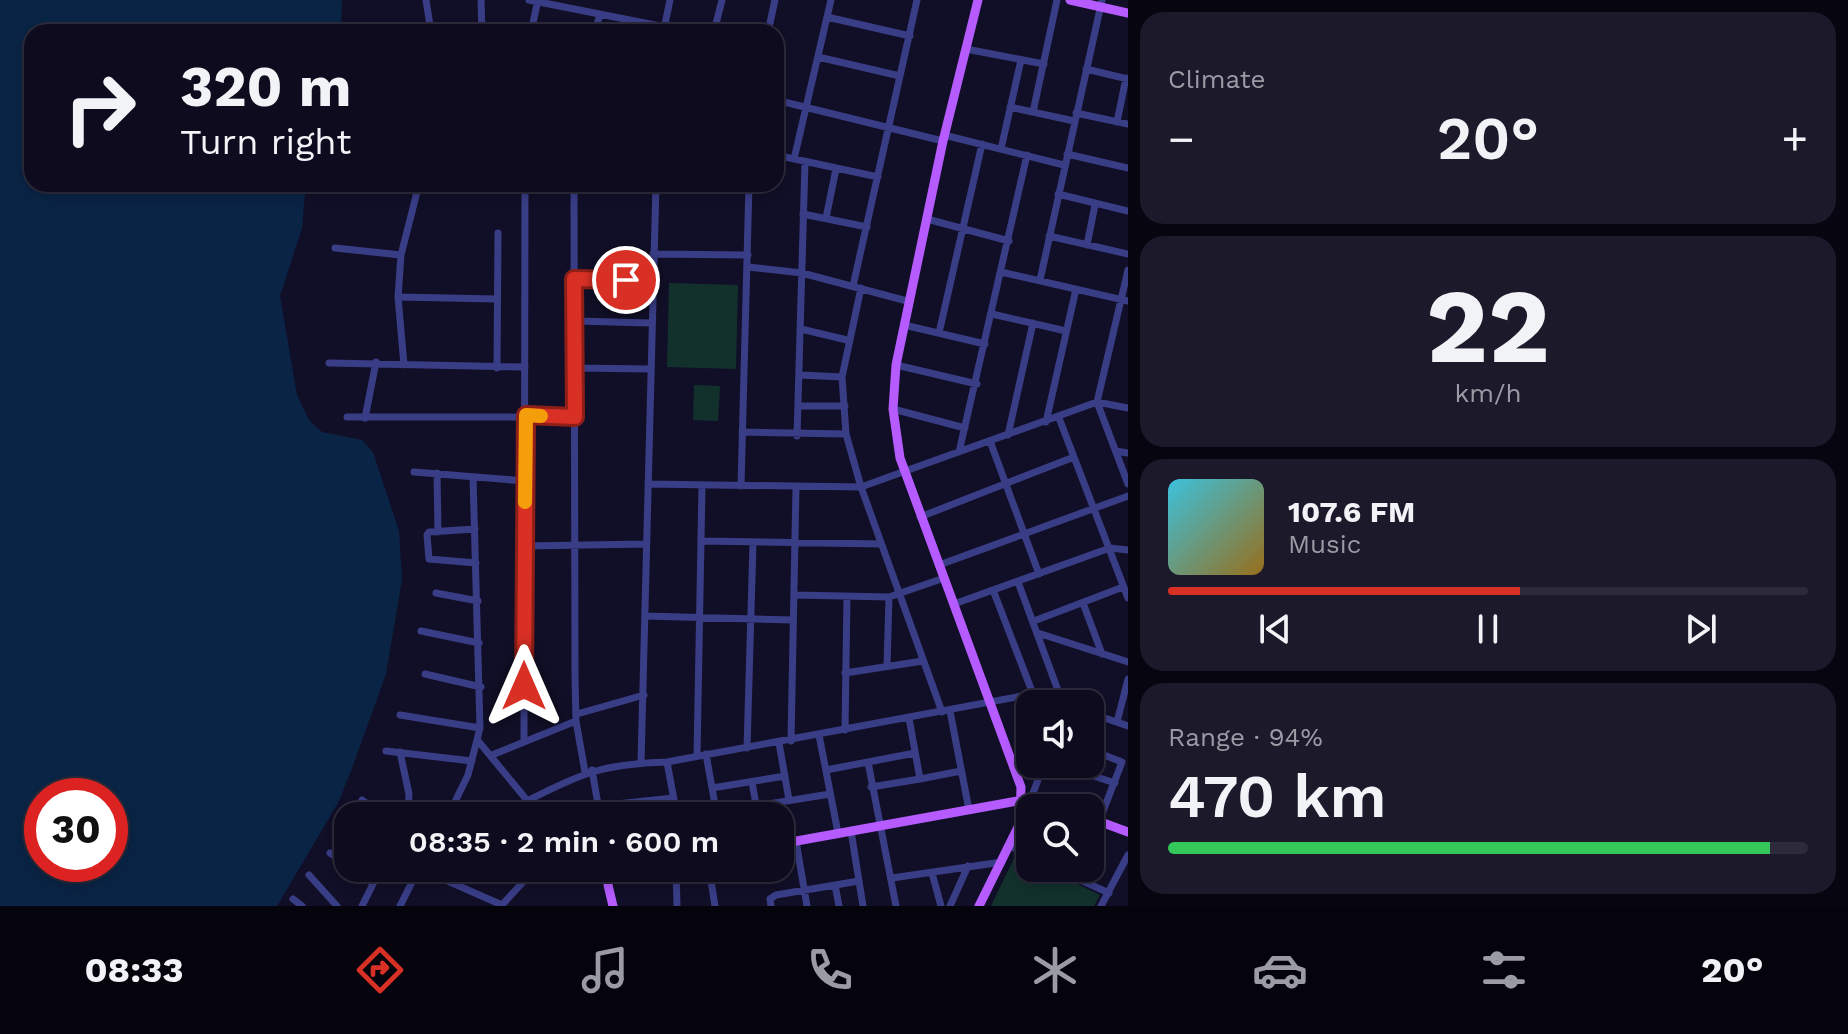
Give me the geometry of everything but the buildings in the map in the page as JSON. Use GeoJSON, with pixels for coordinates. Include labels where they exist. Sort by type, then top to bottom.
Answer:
{"type":"FeatureCollection","features":[{"type":"Feature","properties":{"kind":"main road"},"geometry":{"type":"LineString","coordinates":[[978,0],[907,301],[896,365],[893,409],[905,473],[1023,794]]}},
{"type":"Feature","properties":{"kind":"main road"},"geometry":{"type":"LineString","coordinates":[[1070,0],[1101,3],[1128,13]]}},
{"type":"Feature","properties":{"kind":"main road"},"geometry":{"type":"LineString","coordinates":[[796,841],[1016,803]]}},
{"type":"Feature","properties":{"kind":"main road"},"geometry":{"type":"LineString","coordinates":[[1104,822],[1128,832]]}},
{"type":"Feature","properties":{"kind":"main road"},"geometry":{"type":"LineString","coordinates":[[979,906],[1016,832]]}},
{"type":"Feature","properties":{"kind":"main road"},"geometry":{"type":"LineString","coordinates":[[609,882],[613,906]]}},
{"type":"Feature","properties":{"kind":"street"},"geometry":{"type":"LineString","coordinates":[[426,0],[430,24]]}},
{"type":"Feature","properties":{"kind":"street"},"geometry":{"type":"LineString","coordinates":[[481,0],[482,24]]}},
{"type":"Feature","properties":{"kind":"street"},"geometry":{"type":"LineString","coordinates":[[665,24],[670,0]]}},
{"type":"Feature","properties":{"kind":"street"},"geometry":{"type":"LineString","coordinates":[[716,24],[722,0]]}},
{"type":"Feature","properties":{"kind":"street"},"geometry":{"type":"LineString","coordinates":[[770,24],[775,0]]}},
{"type":"Feature","properties":{"kind":"street"},"geometry":{"type":"LineString","coordinates":[[794,159],[831,0]]}},
{"type":"Feature","properties":{"kind":"street"},"geometry":{"type":"LineString","coordinates":[[917,0],[867,227],[842,377],[846,434],[861,487],[923,661],[946,711],[969,810]]}},
{"type":"Feature","properties":{"kind":"street"},"geometry":{"type":"LineString","coordinates":[[1033,112],[1057,0]]}},
{"type":"Feature","properties":{"kind":"street"},"geometry":{"type":"LineString","coordinates":[[532,24],[535,1],[640,24]]}},
{"type":"Feature","properties":{"kind":"street"},"geometry":{"type":"LineString","coordinates":[[1040,280],[1101,3]]}},
{"type":"Feature","properties":{"kind":"street"},"geometry":{"type":"LineString","coordinates":[[597,24],[600,14]]}},
{"type":"Feature","properties":{"kind":"street"},"geometry":{"type":"LineString","coordinates":[[827,17],[910,36]]}},
{"type":"Feature","properties":{"kind":"street"},"geometry":{"type":"LineString","coordinates":[[966,49],[1044,64]]}},
{"type":"Feature","properties":{"kind":"street"},"geometry":{"type":"LineString","coordinates":[[818,57],[900,76]]}},
{"type":"Feature","properties":{"kind":"street"},"geometry":{"type":"LineString","coordinates":[[1001,149],[1021,60]]}},
{"type":"Feature","properties":{"kind":"street"},"geometry":{"type":"LineString","coordinates":[[1086,69],[1127,78],[1117,122]]}},
{"type":"Feature","properties":{"kind":"street"},"geometry":{"type":"LineString","coordinates":[[784,102],[982,144],[1064,165]]}},
{"type":"Feature","properties":{"kind":"street"},"geometry":{"type":"LineString","coordinates":[[1010,107],[1128,124]]}},
{"type":"Feature","properties":{"kind":"street"},"geometry":{"type":"LineString","coordinates":[[939,333],[982,144]]}},
{"type":"Feature","properties":{"kind":"street"},"geometry":{"type":"LineString","coordinates":[[1067,154],[1128,168]]}},
{"type":"Feature","properties":{"kind":"street"},"geometry":{"type":"LineString","coordinates":[[959,452],[1027,155]]}},
{"type":"Feature","properties":{"kind":"street"},"geometry":{"type":"LineString","coordinates":[[784,157],[878,177]]}},
{"type":"Feature","properties":{"kind":"street"},"geometry":{"type":"LineString","coordinates":[[797,436],[805,162]]}},
{"type":"Feature","properties":{"kind":"street"},"geometry":{"type":"LineString","coordinates":[[826,218],[836,169]]}},
{"type":"Feature","properties":{"kind":"street"},"geometry":{"type":"LineString","coordinates":[[404,365],[398,297],[401,255],[417,192]]}},
{"type":"Feature","properties":{"kind":"street"},"geometry":{"type":"LineString","coordinates":[[524,741],[525,192]]}},
{"type":"Feature","properties":{"kind":"street"},"geometry":{"type":"LineString","coordinates":[[574,192],[577,717],[597,802]]}},
{"type":"Feature","properties":{"kind":"street"},"geometry":{"type":"LineString","coordinates":[[641,763],[656,192]]}},
{"type":"Feature","properties":{"kind":"street"},"geometry":{"type":"LineString","coordinates":[[741,486],[749,192]]}},
{"type":"Feature","properties":{"kind":"street"},"geometry":{"type":"LineString","coordinates":[[1058,194],[1128,211]]}},
{"type":"Feature","properties":{"kind":"street"},"geometry":{"type":"LineString","coordinates":[[1087,245],[1095,205]]}},
{"type":"Feature","properties":{"kind":"street"},"geometry":{"type":"LineString","coordinates":[[803,214],[867,227]]}},
{"type":"Feature","properties":{"kind":"street"},"geometry":{"type":"LineString","coordinates":[[927,219],[1009,241]]}},
{"type":"Feature","properties":{"kind":"street"},"geometry":{"type":"LineString","coordinates":[[497,368],[498,233]]}},
{"type":"Feature","properties":{"kind":"street"},"geometry":{"type":"LineString","coordinates":[[1049,236],[1128,254]]}},
{"type":"Feature","properties":{"kind":"street"},"geometry":{"type":"LineString","coordinates":[[335,248],[401,255]]}},
{"type":"Feature","properties":{"kind":"street"},"geometry":{"type":"LineString","coordinates":[[653,254],[748,255]]}},
{"type":"Feature","properties":{"kind":"street"},"geometry":{"type":"LineString","coordinates":[[748,267],[802,273],[907,301]]}},
{"type":"Feature","properties":{"kind":"street"},"geometry":{"type":"LineString","coordinates":[[1128,270],[1124,300],[1097,402],[1128,484]]}},
{"type":"Feature","properties":{"kind":"street"},"geometry":{"type":"LineString","coordinates":[[1001,272],[1124,300]]}},
{"type":"Feature","properties":{"kind":"street"},"geometry":{"type":"LineString","coordinates":[[574,279],[652,281]]}},
{"type":"Feature","properties":{"kind":"street"},"geometry":{"type":"LineString","coordinates":[[1046,422],[1076,289]]}},
{"type":"Feature","properties":{"kind":"street"},"geometry":{"type":"LineString","coordinates":[[398,297],[496,299]]}},
{"type":"Feature","properties":{"kind":"street"},"geometry":{"type":"LineString","coordinates":[[992,314],[1066,331]]}},
{"type":"Feature","properties":{"kind":"street"},"geometry":{"type":"LineString","coordinates":[[575,321],[651,323]]}},
{"type":"Feature","properties":{"kind":"street"},"geometry":{"type":"LineString","coordinates":[[1008,435],[1033,323]]}},
{"type":"Feature","properties":{"kind":"street"},"geometry":{"type":"LineString","coordinates":[[904,325],[985,344]]}},
{"type":"Feature","properties":{"kind":"street"},"geometry":{"type":"LineString","coordinates":[[801,329],[847,340]]}},
{"type":"Feature","properties":{"kind":"street"},"geometry":{"type":"LineString","coordinates":[[365,418],[376,362]]}},
{"type":"Feature","properties":{"kind":"street"},"geometry":{"type":"LineString","coordinates":[[329,363],[525,367]]}},
{"type":"Feature","properties":{"kind":"street"},"geometry":{"type":"LineString","coordinates":[[896,365],[977,384]]}},
{"type":"Feature","properties":{"kind":"street"},"geometry":{"type":"LineString","coordinates":[[575,368],[650,369]]}},
{"type":"Feature","properties":{"kind":"street"},"geometry":{"type":"LineString","coordinates":[[800,375],[842,377]]}},
{"type":"Feature","properties":{"kind":"street"},"geometry":{"type":"LineString","coordinates":[[648,484],[861,487],[1097,402],[1128,408]]}},
{"type":"Feature","properties":{"kind":"street"},"geometry":{"type":"LineString","coordinates":[[799,406],[845,406]]}},
{"type":"Feature","properties":{"kind":"street"},"geometry":{"type":"LineString","coordinates":[[893,409],[965,428]]}},
{"type":"Feature","properties":{"kind":"street"},"geometry":{"type":"LineString","coordinates":[[347,417],[575,417]]}},
{"type":"Feature","properties":{"kind":"street"},"geometry":{"type":"LineString","coordinates":[[1059,418],[1128,598]]}},
{"type":"Feature","properties":{"kind":"street"},"geometry":{"type":"LineString","coordinates":[[742,432],[797,436],[846,434]]}},
{"type":"Feature","properties":{"kind":"street"},"geometry":{"type":"LineString","coordinates":[[990,441],[1004,486],[1039,574]]}},
{"type":"Feature","properties":{"kind":"street"},"geometry":{"type":"LineString","coordinates":[[1116,451],[1128,453]]}},
{"type":"Feature","properties":{"kind":"street"},"geometry":{"type":"LineString","coordinates":[[920,517],[1074,457]]}},
{"type":"Feature","properties":{"kind":"street"},"geometry":{"type":"LineString","coordinates":[[414,472],[525,481]]}},
{"type":"Feature","properties":{"kind":"street"},"geometry":{"type":"LineString","coordinates":[[437,473],[438,532]]}},
{"type":"Feature","properties":{"kind":"street"},"geometry":{"type":"LineString","coordinates":[[454,802],[479,742],[480,728],[473,477]]}},
{"type":"Feature","properties":{"kind":"street"},"geometry":{"type":"LineString","coordinates":[[702,485],[702,755],[714,802]]}},
{"type":"Feature","properties":{"kind":"street"},"geometry":{"type":"LineString","coordinates":[[791,741],[796,487]]}},
{"type":"Feature","properties":{"kind":"street"},"geometry":{"type":"LineString","coordinates":[[939,565],[1093,506],[1128,496]]}},
{"type":"Feature","properties":{"kind":"street"},"geometry":{"type":"LineString","coordinates":[[475,529],[427,533],[429,559],[476,563]]}},
{"type":"Feature","properties":{"kind":"street"},"geometry":{"type":"LineString","coordinates":[[702,541],[881,544]]}},
{"type":"Feature","properties":{"kind":"street"},"geometry":{"type":"LineString","coordinates":[[747,748],[753,543]]}},
{"type":"Feature","properties":{"kind":"street"},"geometry":{"type":"LineString","coordinates":[[525,546],[646,544]]}},
{"type":"Feature","properties":{"kind":"street"},"geometry":{"type":"LineString","coordinates":[[954,604],[1110,548],[1128,550]]}},
{"type":"Feature","properties":{"kind":"street"},"geometry":{"type":"LineString","coordinates":[[795,595],[889,597],[944,578]]}},
{"type":"Feature","properties":{"kind":"street"},"geometry":{"type":"LineString","coordinates":[[1018,582],[1058,690]]}},
{"type":"Feature","properties":{"kind":"street"},"geometry":{"type":"LineString","coordinates":[[1034,621],[1123,587]]}},
{"type":"Feature","properties":{"kind":"street"},"geometry":{"type":"LineString","coordinates":[[993,590],[1031,690]]}},
{"type":"Feature","properties":{"kind":"street"},"geometry":{"type":"LineString","coordinates":[[436,593],[478,601]]}},
{"type":"Feature","properties":{"kind":"street"},"geometry":{"type":"LineString","coordinates":[[845,730],[847,597]]}},
{"type":"Feature","properties":{"kind":"street"},"geometry":{"type":"LineString","coordinates":[[887,666],[889,597]]}},
{"type":"Feature","properties":{"kind":"street"},"geometry":{"type":"LineString","coordinates":[[1083,603],[1102,654]]}},
{"type":"Feature","properties":{"kind":"street"},"geometry":{"type":"LineString","coordinates":[[645,616],[793,620]]}},
{"type":"Feature","properties":{"kind":"street"},"geometry":{"type":"LineString","coordinates":[[421,631],[479,643]]}},
{"type":"Feature","properties":{"kind":"street"},"geometry":{"type":"LineString","coordinates":[[1038,633],[1128,662]]}},
{"type":"Feature","properties":{"kind":"street"},"geometry":{"type":"LineString","coordinates":[[845,673],[923,661]]}},
{"type":"Feature","properties":{"kind":"street"},"geometry":{"type":"LineString","coordinates":[[425,674],[481,687]]}},
{"type":"Feature","properties":{"kind":"street"},"geometry":{"type":"LineString","coordinates":[[1117,722],[1128,679]]}},
{"type":"Feature","properties":{"kind":"street"},"geometry":{"type":"LineString","coordinates":[[492,755],[577,717],[644,695]]}},
{"type":"Feature","properties":{"kind":"street"},"geometry":{"type":"LineString","coordinates":[[479,742],[529,800],[589,771],[667,762],[791,741],[1016,697]]}},
{"type":"Feature","properties":{"kind":"street"},"geometry":{"type":"LineString","coordinates":[[400,715],[480,728]]}},
{"type":"Feature","properties":{"kind":"street"},"geometry":{"type":"LineString","coordinates":[[909,718],[920,779]]}},
{"type":"Feature","properties":{"kind":"street"},"geometry":{"type":"LineString","coordinates":[[1104,718],[1128,726]]}},
{"type":"Feature","properties":{"kind":"street"},"geometry":{"type":"LineString","coordinates":[[819,735],[838,833]]}},
{"type":"Feature","properties":{"kind":"street"},"geometry":{"type":"LineString","coordinates":[[779,743],[789,800]]}},
{"type":"Feature","properties":{"kind":"street"},"geometry":{"type":"LineString","coordinates":[[386,751],[472,761]]}},
{"type":"Feature","properties":{"kind":"street"},"geometry":{"type":"LineString","coordinates":[[400,752],[409,802]]}},
{"type":"Feature","properties":{"kind":"street"},"geometry":{"type":"LineString","coordinates":[[826,770],[915,753]]}},
{"type":"Feature","properties":{"kind":"street"},"geometry":{"type":"LineString","coordinates":[[1104,756],[1125,763],[1104,813]]}},
{"type":"Feature","properties":{"kind":"street"},"geometry":{"type":"LineString","coordinates":[[667,762],[674,802]]}},
{"type":"Feature","properties":{"kind":"street"},"geometry":{"type":"LineString","coordinates":[[868,762],[896,906]]}},
{"type":"Feature","properties":{"kind":"street"},"geometry":{"type":"LineString","coordinates":[[871,787],[961,771]]}},
{"type":"Feature","properties":{"kind":"street"},"geometry":{"type":"LineString","coordinates":[[712,788],[785,776]]}},
{"type":"Feature","properties":{"kind":"street"},"geometry":{"type":"LineString","coordinates":[[1104,778],[1115,783]]}},
{"type":"Feature","properties":{"kind":"street"},"geometry":{"type":"LineString","coordinates":[[752,782],[755,802]]}},
{"type":"Feature","properties":{"kind":"street"},"geometry":{"type":"LineString","coordinates":[[778,802],[830,794]]}},
{"type":"Feature","properties":{"kind":"street"},"geometry":{"type":"LineString","coordinates":[[637,802],[673,798]]}},
{"type":"Feature","properties":{"kind":"street"},"geometry":{"type":"LineString","coordinates":[[851,831],[863,906]]}},
{"type":"Feature","properties":{"kind":"street"},"geometry":{"type":"LineString","coordinates":[[796,841],[807,906]]}},
{"type":"Feature","properties":{"kind":"street"},"geometry":{"type":"LineString","coordinates":[[1010,846],[1016,849]]}},
{"type":"Feature","properties":{"kind":"street"},"geometry":{"type":"LineString","coordinates":[[330,853],[334,856]]}},
{"type":"Feature","properties":{"kind":"street"},"geometry":{"type":"LineString","coordinates":[[1101,906],[1128,855]]}},
{"type":"Feature","properties":{"kind":"street"},"geometry":{"type":"LineString","coordinates":[[892,878],[1002,862]]}},
{"type":"Feature","properties":{"kind":"street"},"geometry":{"type":"LineString","coordinates":[[950,906],[968,866]]}},
{"type":"Feature","properties":{"kind":"street"},"geometry":{"type":"LineString","coordinates":[[932,873],[941,906]]}},
{"type":"Feature","properties":{"kind":"street"},"geometry":{"type":"LineString","coordinates":[[309,875],[337,906]]}},
{"type":"Feature","properties":{"kind":"street"},"geometry":{"type":"LineString","coordinates":[[771,906],[773,896],[859,881]]}},
{"type":"Feature","properties":{"kind":"street"},"geometry":{"type":"LineString","coordinates":[[391,906],[400,905],[412,882]]}},
{"type":"Feature","properties":{"kind":"street"},"geometry":{"type":"LineString","coordinates":[[450,882],[502,905],[523,882]]}},
{"type":"Feature","properties":{"kind":"street"},"geometry":{"type":"LineString","coordinates":[[676,882],[677,906]]}},
{"type":"Feature","properties":{"kind":"street"},"geometry":{"type":"LineString","coordinates":[[711,882],[715,906]]}},
{"type":"Feature","properties":{"kind":"street"},"geometry":{"type":"LineString","coordinates":[[1084,882],[1109,893]]}},
{"type":"Feature","properties":{"kind":"street"},"geometry":{"type":"LineString","coordinates":[[362,906],[372,883]]}},
{"type":"Feature","properties":{"kind":"street"},"geometry":{"type":"LineString","coordinates":[[835,885],[839,906]]}},
{"type":"Feature","properties":{"kind":"street"},"geometry":{"type":"LineString","coordinates":[[293,899],[302,906]]}},
{"type":"Feature","properties":{"kind":"green space"},"geometry":{"type":"Polygon","coordinates":[[[669,283],[738,285],[736,369],[667,367],[669,283]]]}},
{"type":"Feature","properties":{"kind":"green space"},"geometry":{"type":"Polygon","coordinates":[[[694,385],[720,386],[718,421],[693,420],[694,385]]]}},
{"type":"Feature","properties":{"kind":"green space"},"geometry":{"type":"Polygon","coordinates":[[[1016,854],[1016,882],[1074,882],[1100,895],[1094,906],[991,906],[1016,854]]]}},
{"type":"Feature","properties":{"kind":"water"},"geometry":{"type":"Polygon","coordinates":[[[0,0],[342,0],[341,24],[24,24],[24,192],[305,192],[302,228],[280,296],[297,395],[309,420],[322,432],[362,440],[373,452],[399,531],[402,579],[386,674],[338,802],[334,802],[334,810],[277,906],[0,906],[0,0]]]}},
{"type":"Feature","properties":{"kind":"slow traffic"},"geometry":{"type":"LineString","coordinates":[[525,502],[526,415],[541,416]]}},
{"type":"Feature","properties":{"kind":"route"},"geometry":{"type":"LineString","coordinates":[[524,686],[526,415],[575,417],[574,279],[626,280]]}}]}
